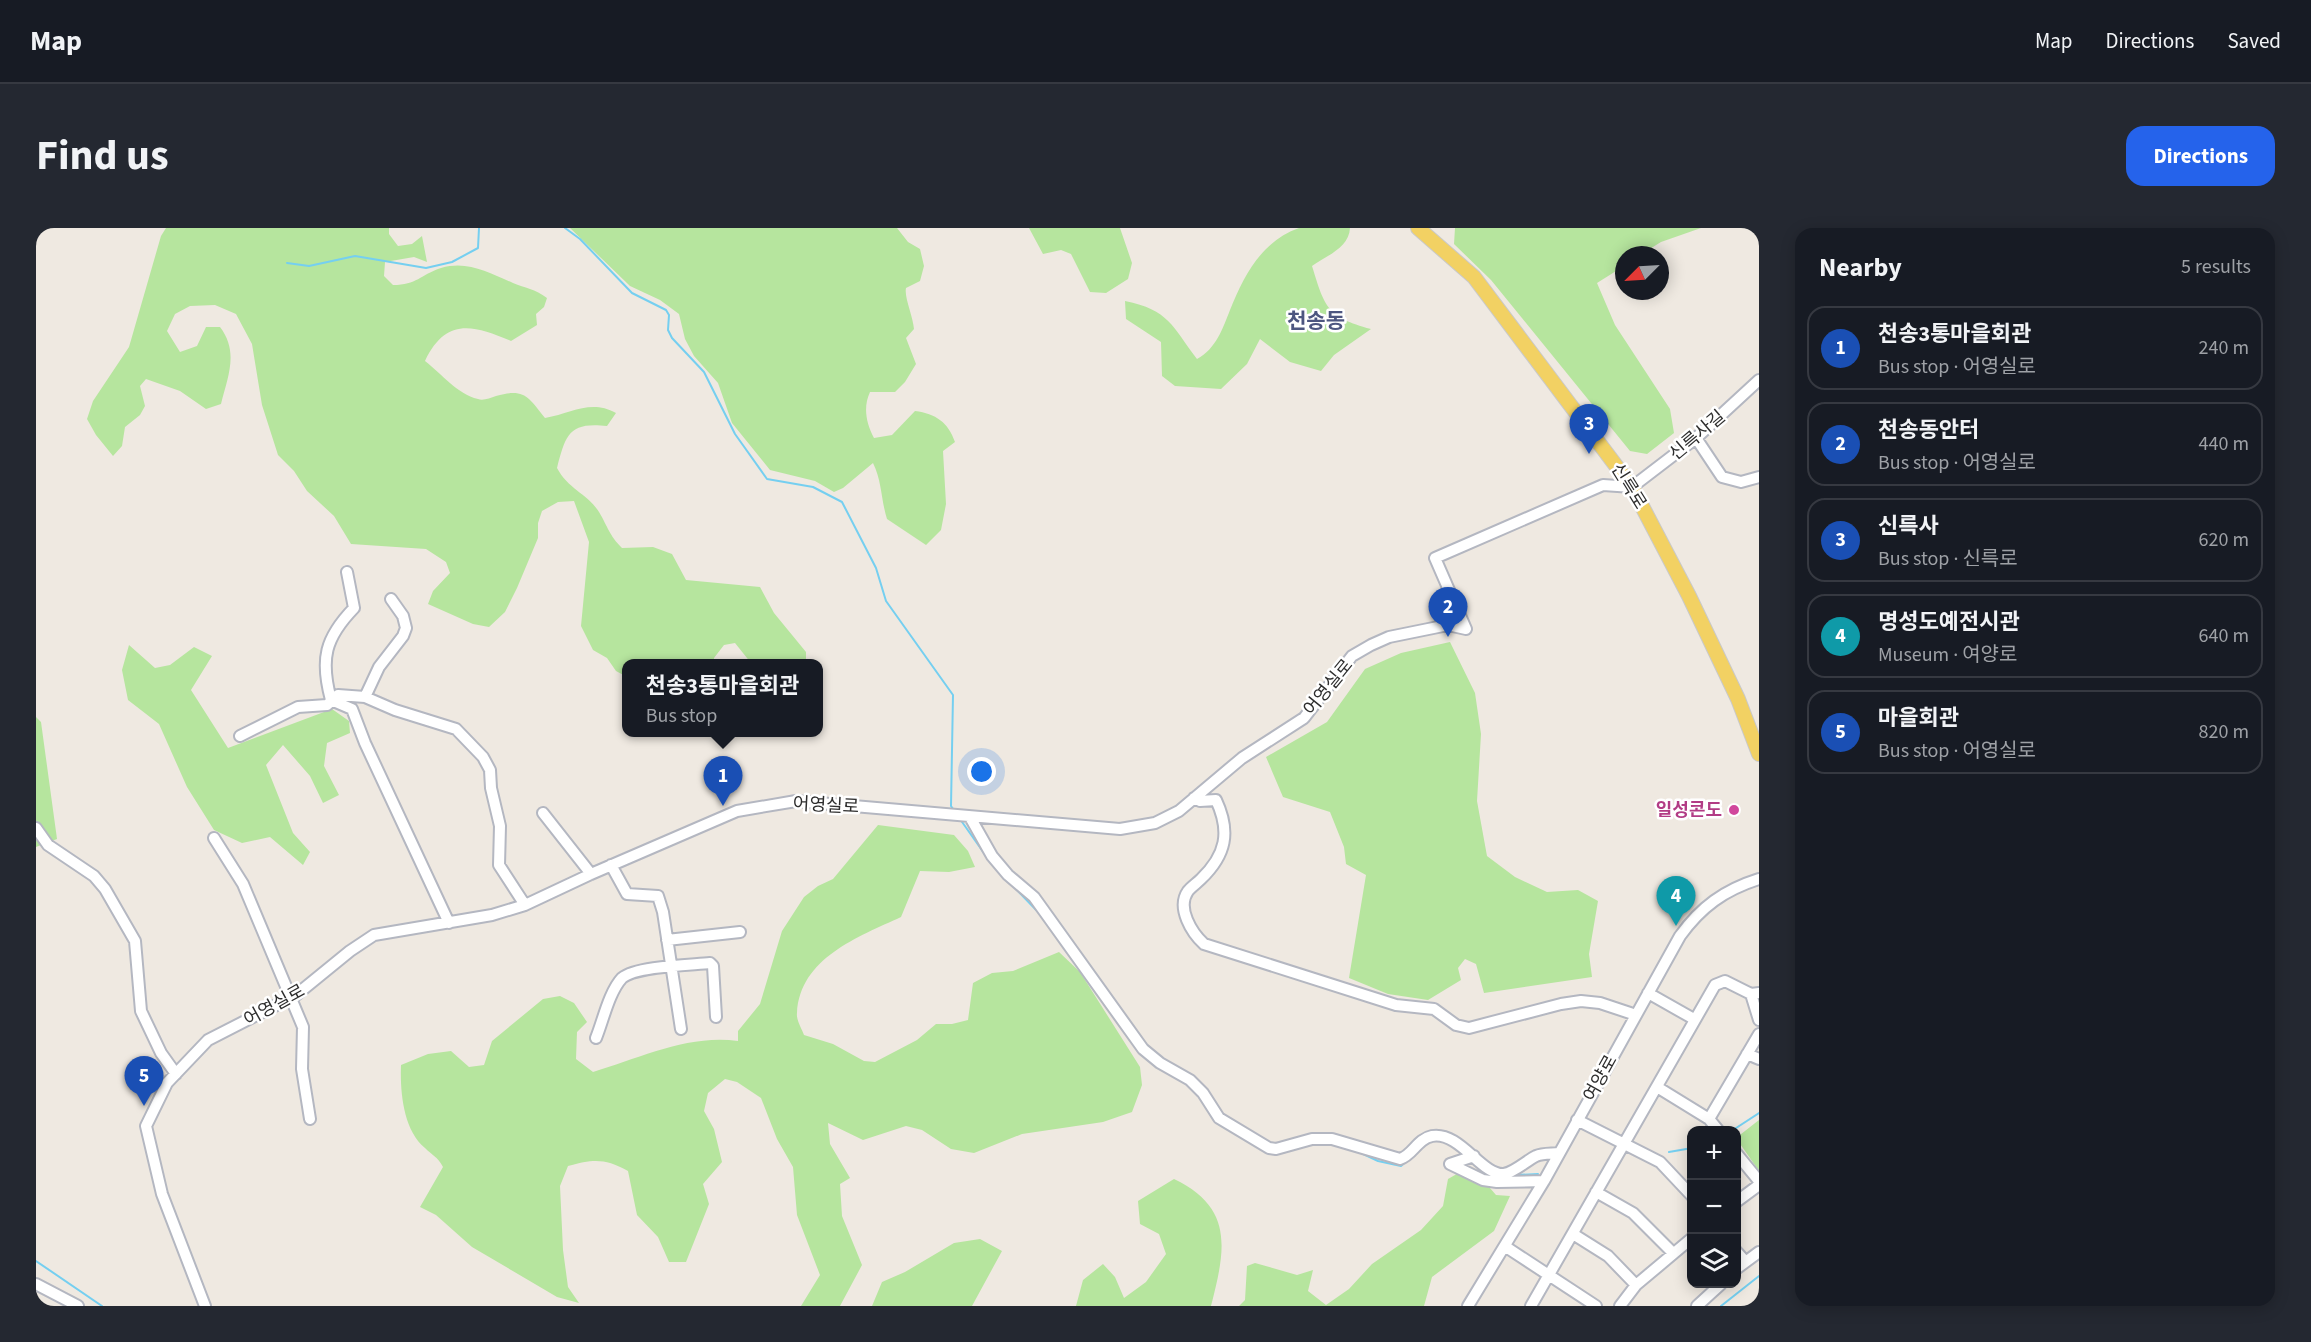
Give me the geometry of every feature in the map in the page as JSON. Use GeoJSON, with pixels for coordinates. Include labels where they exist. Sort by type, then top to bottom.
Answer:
{"type":"FeatureCollection","features":[{"type":"Feature","properties":{"kind":"main road","name":"신륵로"},"geometry":{"type":"LineString","coordinates":[[1418,228],[1474,277],[1632,487],[1728,678],[1759,754]]}},
{"type":"Feature","properties":{"kind":"street","name":"신륵사길"},"geometry":{"type":"LineString","coordinates":[[1632,487],[1696,438],[1759,380]]}},
{"type":"Feature","properties":{"kind":"street"},"geometry":{"type":"LineString","coordinates":[[1696,438],[1722,477],[1741,482],[1759,477]]}},
{"type":"Feature","properties":{"kind":"street","name":"어영실로"},"geometry":{"type":"LineString","coordinates":[[205,1306],[162,1194],[146,1126],[167,1083],[208,1040],[291,998],[374,935],[492,915],[525,905],[591,873],[737,811],[796,801],[1120,829],[1155,823],[1179,811],[1242,758],[1304,718],[1352,656],[1389,637],[1448,625],[1466,629],[1435,558],[1603,486],[1632,487]]}},
{"type":"Feature","properties":{"kind":"street"},"geometry":{"type":"LineString","coordinates":[[347,572],[354,608],[337,625],[326,648],[325,677],[331,699],[352,709],[365,743],[449,923]]}},
{"type":"Feature","properties":{"kind":"street"},"geometry":{"type":"LineString","coordinates":[[365,697],[379,666],[403,636],[406,628],[404,616],[391,599]]}},
{"type":"Feature","properties":{"kind":"street"},"geometry":{"type":"LineString","coordinates":[[240,736],[298,707],[327,705],[338,695],[365,697],[395,710],[456,729],[483,756],[490,770],[490,789],[500,826],[499,865],[525,905]]}},
{"type":"Feature","properties":{"kind":"street"},"geometry":{"type":"LineString","coordinates":[[1194,798],[1200,801],[1216,800],[1224,827],[1224,843],[1219,860],[1186,892],[1184,907],[1188,924],[1204,944],[1396,1005],[1434,1009],[1456,1025],[1469,1028],[1581,1001],[1610,1006],[1636,1015]]}},
{"type":"Feature","properties":{"kind":"street"},"geometry":{"type":"LineString","coordinates":[[543,813],[591,873]]}},
{"type":"Feature","properties":{"kind":"street"},"geometry":{"type":"LineString","coordinates":[[968,817],[992,856],[1008,875],[1034,897],[1143,1049],[1160,1063],[1190,1080],[1203,1093],[1219,1118],[1269,1148],[1276,1149],[1312,1139],[1332,1139],[1400,1159],[1407,1157],[1424,1139],[1434,1135],[1458,1144],[1494,1172],[1503,1174],[1538,1155],[1559,1153]]}},
{"type":"Feature","properties":{"kind":"street"},"geometry":{"type":"LineString","coordinates":[[36,828],[48,845],[94,876],[105,889],[135,940],[141,1011],[162,1053],[176,1074]]}},
{"type":"Feature","properties":{"kind":"street"},"geometry":{"type":"LineString","coordinates":[[214,837],[243,884],[303,1027],[302,1069],[310,1119]]}},
{"type":"Feature","properties":{"kind":"street"},"geometry":{"type":"LineString","coordinates":[[611,865],[627,894],[658,896],[668,940],[681,1029]]}},
{"type":"Feature","properties":{"kind":"street"},"geometry":{"type":"LineString","coordinates":[[1755,881],[1759,869]]}},
{"type":"Feature","properties":{"kind":"street","name":"여양로"},"geometry":{"type":"LineString","coordinates":[[1468,1306],[1506,1247],[1544,1181],[1672,948],[1697,914],[1722,894],[1755,881]]}},
{"type":"Feature","properties":{"kind":"street"},"geometry":{"type":"LineString","coordinates":[[668,940],[740,932]]}},
{"type":"Feature","properties":{"kind":"street"},"geometry":{"type":"LineString","coordinates":[[596,1038],[616,987],[623,977],[671,967],[710,963],[713,966],[716,1017]]}},
{"type":"Feature","properties":{"kind":"street"},"geometry":{"type":"LineString","coordinates":[[1531,1306],[1625,1146],[1694,1019],[1720,981],[1755,994],[1759,1020]]}},
{"type":"Feature","properties":{"kind":"street"},"geometry":{"type":"LineString","coordinates":[[1648,993],[1694,1019]]}},
{"type":"Feature","properties":{"kind":"street"},"geometry":{"type":"LineString","coordinates":[[1709,1119],[1759,1034]]}},
{"type":"Feature","properties":{"kind":"street"},"geometry":{"type":"LineString","coordinates":[[1747,1054],[1759,1059]]}},
{"type":"Feature","properties":{"kind":"street"},"geometry":{"type":"LineString","coordinates":[[1657,1087],[1709,1119],[1714,1126]]}},
{"type":"Feature","properties":{"kind":"street"},"geometry":{"type":"LineString","coordinates":[[1577,1119],[1625,1146],[1660,1162],[1687,1191]]}},
{"type":"Feature","properties":{"kind":"street"},"geometry":{"type":"LineString","coordinates":[[1474,1156],[1450,1164],[1483,1180],[1544,1181]]}},
{"type":"Feature","properties":{"kind":"street"},"geometry":{"type":"LineString","coordinates":[[1741,1158],[1759,1181]]}},
{"type":"Feature","properties":{"kind":"street"},"geometry":{"type":"LineString","coordinates":[[1741,1199],[1759,1185]]}},
{"type":"Feature","properties":{"kind":"street"},"geometry":{"type":"LineString","coordinates":[[1596,1192],[1634,1213],[1673,1253]]}},
{"type":"Feature","properties":{"kind":"street"},"geometry":{"type":"LineString","coordinates":[[1573,1234],[1608,1256],[1636,1285]]}},
{"type":"Feature","properties":{"kind":"street"},"geometry":{"type":"LineString","coordinates":[[1620,1306],[1636,1285],[1687,1242]]}},
{"type":"Feature","properties":{"kind":"street"},"geometry":{"type":"LineString","coordinates":[[1506,1247],[1596,1306]]}},
{"type":"Feature","properties":{"kind":"street"},"geometry":{"type":"LineString","coordinates":[[1741,1265],[1759,1252]]}},
{"type":"Feature","properties":{"kind":"street"},"geometry":{"type":"LineString","coordinates":[[1741,1256],[1745,1261]]}},
{"type":"Feature","properties":{"kind":"street"},"geometry":{"type":"LineString","coordinates":[[36,1284],[78,1306]]}},
{"type":"Feature","properties":{"kind":"street"},"geometry":{"type":"LineString","coordinates":[[1697,1306],[1717,1288]]}},
{"type":"Feature","properties":{"kind":"green space"},"geometry":{"type":"Polygon","coordinates":[[[166,228],[389,228],[389,234],[398,246],[412,244],[422,236],[427,262],[414,257],[385,262],[384,276],[393,285],[413,281],[441,268],[460,266],[487,272],[543,295],[547,298],[544,307],[536,314],[537,325],[511,341],[484,331],[462,328],[442,337],[425,361],[463,393],[482,400],[506,394],[520,394],[530,400],[545,418],[590,407],[607,409],[616,413],[607,426],[584,426],[571,433],[563,447],[557,468],[562,475],[599,512],[611,535],[622,548],[653,547],[672,554],[686,580],[760,587],[774,613],[806,652],[806,659],[748,659],[735,643],[724,645],[714,659],[622,659],[622,674],[616,671],[607,658],[593,650],[581,626],[589,542],[574,501],[558,502],[542,511],[538,523],[538,538],[517,588],[505,612],[489,627],[473,624],[428,604],[433,591],[450,573],[446,562],[426,549],[351,544],[334,516],[307,491],[294,471],[278,455],[262,405],[252,344],[236,314],[215,305],[190,306],[175,314],[167,331],[180,352],[197,346],[206,327],[220,327],[226,336],[231,355],[229,374],[221,404],[206,409],[180,391],[146,379],[140,386],[145,406],[140,415],[125,427],[122,446],[113,456],[96,435],[87,419],[93,401],[129,347],[161,236],[166,228]]]}},
{"type":"Feature","properties":{"kind":"green space"},"geometry":{"type":"Polygon","coordinates":[[[570,228],[897,228],[908,242],[920,249],[924,266],[920,281],[906,288],[914,329],[906,338],[916,364],[905,382],[895,392],[870,392],[866,415],[874,438],[892,435],[915,411],[935,417],[949,429],[955,442],[943,451],[946,504],[941,530],[926,545],[887,519],[873,463],[843,488],[834,492],[815,481],[770,470],[732,423],[718,383],[694,356],[685,339],[679,314],[660,300],[630,286],[570,228]]]}},
{"type":"Feature","properties":{"kind":"green space"},"geometry":{"type":"Polygon","coordinates":[[[1029,228],[1120,228],[1132,263],[1128,279],[1106,293],[1090,292],[1071,254],[1061,250],[1043,254],[1029,228]]]}},
{"type":"Feature","properties":{"kind":"green space"},"geometry":{"type":"Polygon","coordinates":[[[1299,228],[1350,228],[1346,241],[1341,246],[1312,266],[1330,309],[1345,320],[1371,329],[1334,355],[1321,371],[1290,362],[1260,339],[1247,364],[1221,389],[1175,386],[1162,376],[1161,342],[1126,319],[1125,301],[1151,309],[1161,315],[1175,329],[1197,359],[1209,350],[1218,337],[1241,284],[1256,261],[1275,241],[1299,228]]]}},
{"type":"Feature","properties":{"kind":"green space"},"geometry":{"type":"Polygon","coordinates":[[[1455,228],[1701,228],[1655,246],[1615,246],[1615,272],[1597,283],[1615,325],[1670,409],[1674,433],[1647,454],[1630,451],[1491,280],[1454,244],[1455,228]]]}},
{"type":"Feature","properties":{"kind":"green space"},"geometry":{"type":"Polygon","coordinates":[[[1450,642],[1475,693],[1481,734],[1477,801],[1487,856],[1515,877],[1547,892],[1578,890],[1598,901],[1589,954],[1592,977],[1484,993],[1476,964],[1465,959],[1458,968],[1461,980],[1428,1000],[1388,994],[1349,978],[1366,875],[1346,864],[1344,847],[1330,812],[1283,797],[1266,757],[1327,722],[1365,669],[1401,653],[1450,642]]]}},
{"type":"Feature","properties":{"kind":"green space"},"geometry":{"type":"Polygon","coordinates":[[[129,645],[155,668],[170,665],[194,647],[212,656],[191,690],[228,748],[332,709],[349,721],[350,733],[327,743],[324,766],[339,795],[323,803],[310,776],[283,745],[266,765],[293,833],[310,852],[303,865],[270,837],[242,843],[214,830],[187,787],[159,724],[128,700],[122,670],[129,645]]]}},
{"type":"Feature","properties":{"kind":"green space"},"geometry":{"type":"Polygon","coordinates":[[[36,717],[41,722],[57,839],[36,847],[36,717]]]}},
{"type":"Feature","properties":{"kind":"green space"},"geometry":{"type":"Polygon","coordinates":[[[878,825],[954,835],[968,851],[975,867],[949,872],[920,871],[901,917],[850,942],[820,964],[808,978],[801,994],[797,1016],[804,1035],[833,1044],[864,1061],[875,1062],[917,1040],[936,1024],[952,1024],[968,1020],[973,983],[992,973],[1013,971],[1059,952],[1080,972],[1140,1067],[1142,1085],[1132,1112],[1103,1122],[1022,1134],[974,1153],[951,1149],[922,1130],[906,1126],[863,1140],[828,1123],[830,1144],[850,1178],[840,1184],[842,1216],[862,1265],[840,1306],[801,1306],[820,1275],[797,1215],[793,1167],[777,1139],[761,1098],[737,1082],[725,1079],[708,1093],[704,1111],[714,1129],[722,1162],[703,1184],[709,1204],[686,1262],[669,1262],[658,1237],[637,1215],[628,1171],[606,1162],[592,1161],[568,1166],[560,1186],[563,1250],[568,1287],[579,1303],[557,1297],[472,1247],[436,1215],[420,1207],[443,1167],[418,1140],[407,1121],[402,1098],[401,1065],[428,1054],[451,1051],[469,1067],[484,1065],[492,1041],[543,999],[560,996],[574,1003],[587,1022],[577,1032],[576,1059],[593,1072],[683,1044],[719,1040],[738,1041],[738,1031],[760,1004],[782,931],[804,897],[818,886],[833,879],[878,825]]]}},
{"type":"Feature","properties":{"kind":"green space"},"geometry":{"type":"Polygon","coordinates":[[[1759,1120],[1759,1171],[1741,1145],[1741,1134],[1759,1120]]]}},
{"type":"Feature","properties":{"kind":"green space"},"geometry":{"type":"Polygon","coordinates":[[[1462,1171],[1483,1180],[1496,1195],[1510,1196],[1494,1231],[1432,1277],[1424,1306],[1239,1306],[1245,1300],[1247,1266],[1255,1263],[1297,1275],[1313,1270],[1308,1291],[1326,1305],[1349,1289],[1372,1264],[1421,1230],[1443,1206],[1448,1179],[1462,1171]]]}},
{"type":"Feature","properties":{"kind":"green space"},"geometry":{"type":"Polygon","coordinates":[[[1174,1179],[1194,1191],[1207,1203],[1216,1217],[1221,1233],[1220,1267],[1211,1306],[1076,1306],[1083,1280],[1103,1264],[1115,1277],[1124,1298],[1146,1282],[1166,1254],[1159,1234],[1140,1224],[1138,1201],[1174,1179]]]}},
{"type":"Feature","properties":{"kind":"green space"},"geometry":{"type":"Polygon","coordinates":[[[980,1239],[1002,1251],[972,1306],[872,1306],[882,1282],[905,1272],[954,1243],[980,1239]]]}},
{"type":"Feature","properties":{"kind":"waterway"},"geometry":{"type":"LineString","coordinates":[[287,263],[309,266],[355,256],[426,268],[452,262],[478,248],[479,228]]}},
{"type":"Feature","properties":{"kind":"waterway"},"geometry":{"type":"LineString","coordinates":[[565,228],[580,239],[632,293],[666,310],[669,315],[668,330],[672,338],[704,372],[735,434],[767,479],[813,487],[842,502],[876,568],[886,601],[953,695],[951,806],[955,812]]}},
{"type":"Feature","properties":{"kind":"waterway"},"geometry":{"type":"LineString","coordinates":[[960,819],[986,856]]}},
{"type":"Feature","properties":{"kind":"waterway"},"geometry":{"type":"LineString","coordinates":[[993,865],[1041,915]]}},
{"type":"Feature","properties":{"kind":"waterway"},"geometry":{"type":"LineString","coordinates":[[1739,1126],[1759,1113]]}},
{"type":"Feature","properties":{"kind":"waterway"},"geometry":{"type":"LineString","coordinates":[[1217,1123],[1261,1149]]}},
{"type":"Feature","properties":{"kind":"waterway"},"geometry":{"type":"LineString","coordinates":[[1669,1152],[1687,1149]]}},
{"type":"Feature","properties":{"kind":"waterway"},"geometry":{"type":"LineString","coordinates":[[1359,1152],[1378,1161],[1401,1166],[1419,1150]]}},
{"type":"Feature","properties":{"kind":"waterway"},"geometry":{"type":"LineString","coordinates":[[1516,1175],[1538,1174]]}},
{"type":"Feature","properties":{"kind":"waterway"},"geometry":{"type":"LineString","coordinates":[[36,1261],[102,1306]]}},
{"type":"Feature","properties":{"kind":"waterway"},"geometry":{"type":"LineString","coordinates":[[1721,1306],[1759,1276]]}},
{"type":"Feature","properties":{"kind":"place","name":"신륵사"},"geometry":{"type":"Point","coordinates":[1589,454]}},
{"type":"Feature","properties":{"kind":"place","name":"천송동안터"},"geometry":{"type":"Point","coordinates":[1448,637]}},
{"type":"Feature","properties":{"kind":"place","name":"천송3통마을회관"},"geometry":{"type":"Point","coordinates":[723,806]}},
{"type":"Feature","properties":{"kind":"place","name":"일성콘도"},"geometry":{"type":"Point","coordinates":[1734,810]}},
{"type":"Feature","properties":{"kind":"place","name":"명성도예전시관"},"geometry":{"type":"Point","coordinates":[1676,926]}},
{"type":"Feature","properties":{"kind":"place","name":"마을회관"},"geometry":{"type":"Point","coordinates":[144,1106]}},
{"type":"Feature","properties":{"kind":"district","name":"천송동"},"geometry":{"type":"Point","coordinates":[1316,321]}}]}
